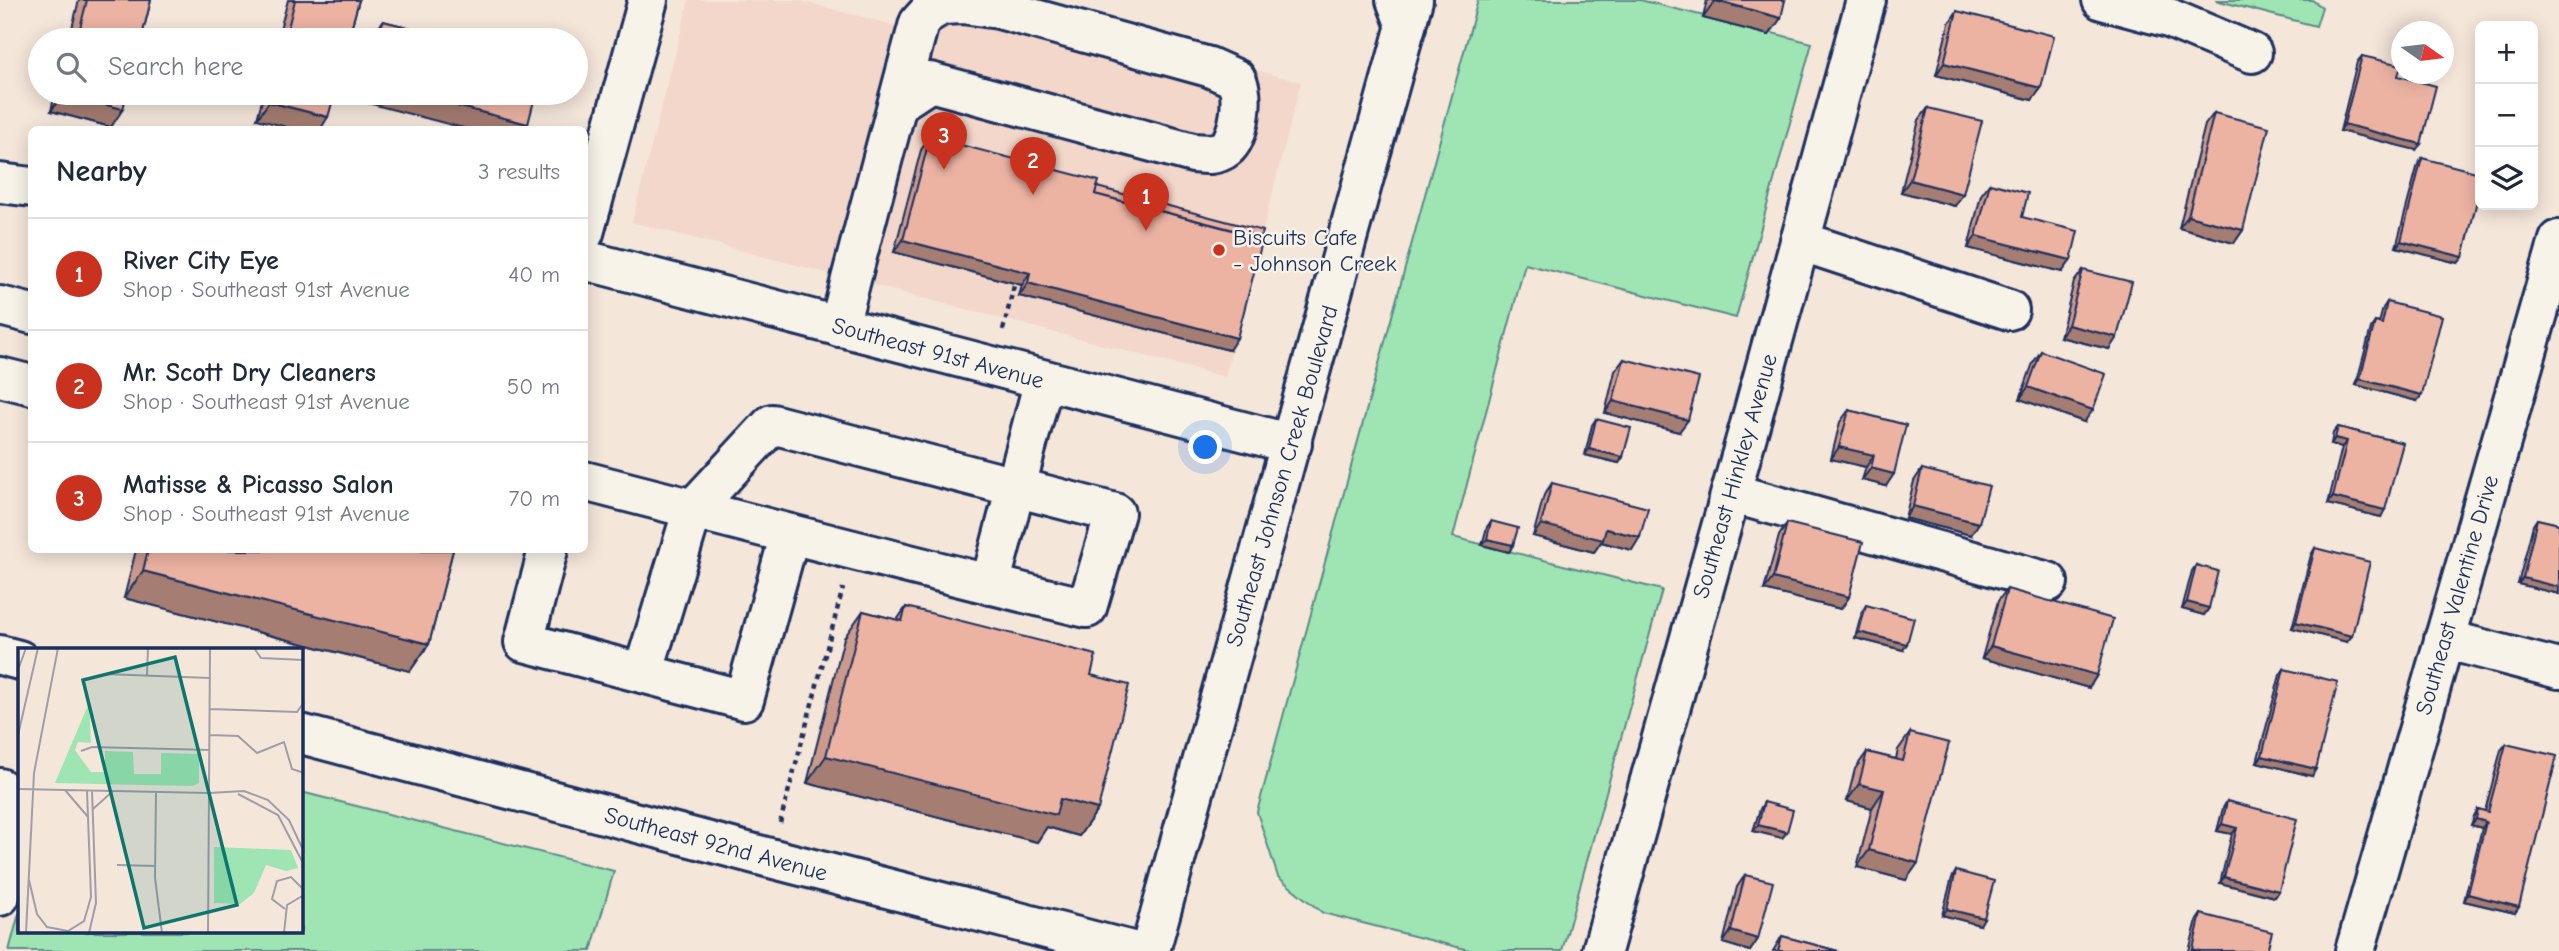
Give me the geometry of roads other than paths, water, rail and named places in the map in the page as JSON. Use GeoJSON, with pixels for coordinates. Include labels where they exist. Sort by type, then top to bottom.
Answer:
{"type":"FeatureCollection","features":[{"type":"Feature","properties":{"kind":"street"},"geometry":{"type":"LineString","coordinates":[[588,218],[648,0]]}},
{"type":"Feature","properties":{"kind":"street","name":"Southeast Hinkley Avenue"},"geometry":{"type":"LineString","coordinates":[[1602,951],[1866,0]]}},
{"type":"Feature","properties":{"kind":"street"},"geometry":{"type":"LineString","coordinates":[[2102,0],[2169,18],[2252,53]]}},
{"type":"Feature","properties":{"kind":"street"},"geometry":{"type":"LineString","coordinates":[[839,327],[919,23],[928,13],[942,5],[963,4],[999,9],[1209,67],[1236,79],[1242,94],[1233,138],[1227,148],[1204,154],[930,82],[898,103]]}},
{"type":"Feature","properties":{"kind":"street","name":"Southeast Johnson Creek Boulevard"},"geometry":{"type":"LineString","coordinates":[[1150,951],[1292,444],[1405,9]]}},
{"type":"Feature","properties":{"kind":"street"},"geometry":{"type":"LineString","coordinates":[[0,183],[28,186]]}},
{"type":"Feature","properties":{"kind":"street","name":"Southeast Valentine Drive"},"geometry":{"type":"LineString","coordinates":[[2356,951],[2559,240]]}},
{"type":"Feature","properties":{"kind":"street"},"geometry":{"type":"LineString","coordinates":[[1800,241],[2009,310]]}},
{"type":"Feature","properties":{"kind":"street","name":"Southeast 91st Avenue"},"geometry":{"type":"LineString","coordinates":[[588,262],[1292,444]]}},
{"type":"Feature","properties":{"kind":"street"},"geometry":{"type":"LineString","coordinates":[[0,306],[28,313]]}},
{"type":"Feature","properties":{"kind":"street"},"geometry":{"type":"LineString","coordinates":[[0,377],[28,384]]}},
{"type":"Feature","properties":{"kind":"street"},"geometry":{"type":"LineString","coordinates":[[990,585],[1044,380]]}},
{"type":"Feature","properties":{"kind":"street"},"geometry":{"type":"LineString","coordinates":[[588,482],[693,509],[790,534],[990,585],[1087,608],[1115,513],[772,424],[693,509],[643,673]]}},
{"type":"Feature","properties":{"kind":"street"},"geometry":{"type":"LineString","coordinates":[[1731,493],[2048,582]]}},
{"type":"Feature","properties":{"kind":"street"},"geometry":{"type":"LineString","coordinates":[[547,553],[524,642],[744,700],[790,534]]}},
{"type":"Feature","properties":{"kind":"street"},"geometry":{"type":"LineString","coordinates":[[2444,639],[2559,669]]}},
{"type":"Feature","properties":{"kind":"street"},"geometry":{"type":"LineString","coordinates":[[0,656],[18,660]]}},
{"type":"Feature","properties":{"kind":"street","name":"Southeast 92nd Avenue"},"geometry":{"type":"LineString","coordinates":[[303,735],[1132,951]]}},
{"type":"Feature","properties":{"kind":"street"},"geometry":{"type":"LineString","coordinates":[[0,788],[15,818],[0,896]]}},
{"type":"Feature","properties":{"kind":"place","name":"Matisse & Picasso Salon"},"geometry":{"type":"Point","coordinates":[944,170]}},
{"type":"Feature","properties":{"kind":"place","name":"Mr. Scott Dry Cleaners"},"geometry":{"type":"Point","coordinates":[1033,195]}},
{"type":"Feature","properties":{"kind":"place","name":"River City Eye"},"geometry":{"type":"Point","coordinates":[1146,231]}},
{"type":"Feature","properties":{"kind":"place","name":"Biscuits Cafe - Johnson Creek"},"geometry":{"type":"Point","coordinates":[1219,250]}}]}
